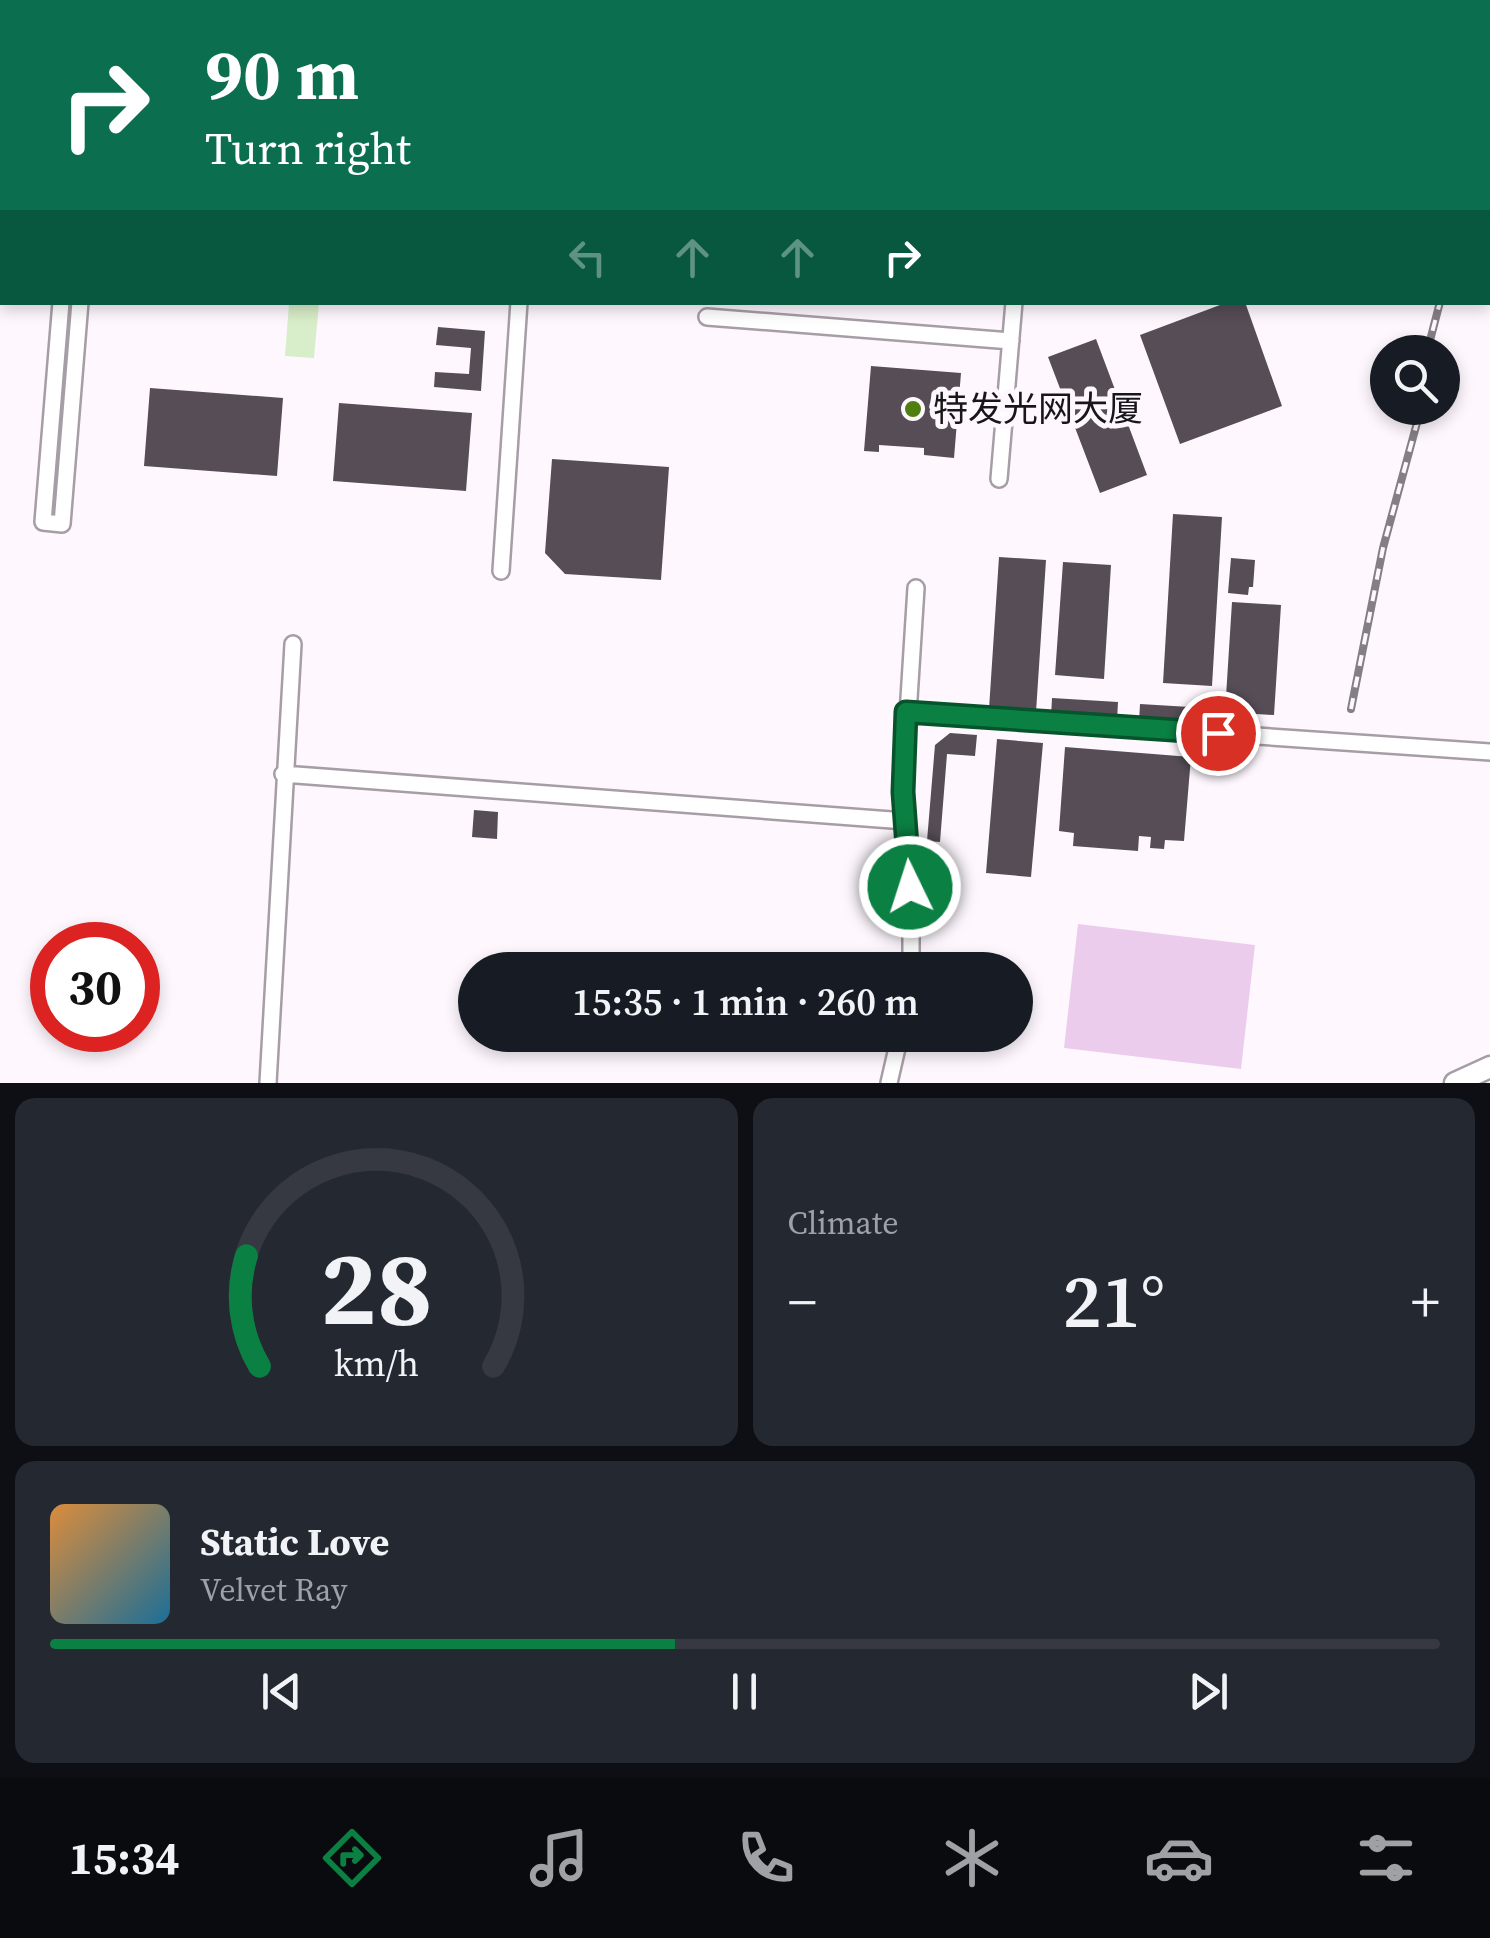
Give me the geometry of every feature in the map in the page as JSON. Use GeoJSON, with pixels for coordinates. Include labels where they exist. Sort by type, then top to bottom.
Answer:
{"type":"FeatureCollection","features":[{"type":"Feature","properties":{"kind":"main road"},"geometry":{"type":"LineString","coordinates":[[1455,1083],[1490,1067]]}},
{"type":"Feature","properties":{"kind":"street"},"geometry":{"type":"LineString","coordinates":[[61,305],[43,522],[62,524],[80,305]]}},
{"type":"Feature","properties":{"kind":"street"},"geometry":{"type":"LineString","coordinates":[[501,571],[519,305]]}},
{"type":"Feature","properties":{"kind":"street"},"geometry":{"type":"LineString","coordinates":[[999,479],[1014,305]]}},
{"type":"Feature","properties":{"kind":"street"},"geometry":{"type":"LineString","coordinates":[[706,318],[1010,341]]}},
{"type":"Feature","properties":{"kind":"street"},"geometry":{"type":"LineString","coordinates":[[910,952],[906,712],[916,588]]}},
{"type":"Feature","properties":{"kind":"street"},"geometry":{"type":"LineString","coordinates":[[268,1083],[293,644]]}},
{"type":"Feature","properties":{"kind":"street"},"geometry":{"type":"LineString","coordinates":[[906,712],[1490,752]]}},
{"type":"Feature","properties":{"kind":"street"},"geometry":{"type":"LineString","coordinates":[[283,774],[905,821]]}},
{"type":"Feature","properties":{"kind":"street"},"geometry":{"type":"LineString","coordinates":[[889,1083],[896,1052]]}},
{"type":"Feature","properties":{"kind":"green space"},"geometry":{"type":"Polygon","coordinates":[[[289,305],[319,305],[314,358],[285,356],[289,305]]]}},
{"type":"Feature","properties":{"kind":"shaded area"},"geometry":{"type":"Polygon","coordinates":[[[1078,924],[1255,945],[1241,1069],[1064,1048],[1078,924]]]}},
{"type":"Feature","properties":{"kind":"building"},"geometry":{"type":"Polygon","coordinates":[[[1220,305],[1246,305],[1282,406],[1180,444],[1140,335],[1220,305]]]}},
{"type":"Feature","properties":{"kind":"building"},"geometry":{"type":"Polygon","coordinates":[[[438,327],[485,331],[481,391],[434,387],[435,372],[469,374],[471,348],[436,345],[438,327]]]}},
{"type":"Feature","properties":{"kind":"building"},"geometry":{"type":"Polygon","coordinates":[[[1096,339],[1147,475],[1100,493],[1048,357],[1096,339]]]}},
{"type":"Feature","properties":{"kind":"building","name":"特发光网大厦"},"geometry":{"type":"Polygon","coordinates":[[[871,366],[961,373],[954,458],[924,455],[924,448],[879,445],[879,452],[864,451],[871,366]]]}},
{"type":"Feature","properties":{"kind":"building"},"geometry":{"type":"Polygon","coordinates":[[[150,388],[283,398],[277,476],[144,466],[150,388]]]}},
{"type":"Feature","properties":{"kind":"building"},"geometry":{"type":"Polygon","coordinates":[[[339,403],[472,413],[466,491],[333,481],[339,403]]]}},
{"type":"Feature","properties":{"kind":"building"},"geometry":{"type":"Polygon","coordinates":[[[552,459],[669,467],[661,580],[565,574],[545,553],[552,459]]]}},
{"type":"Feature","properties":{"kind":"building"},"geometry":{"type":"Polygon","coordinates":[[[1173,514],[1222,517],[1212,686],[1163,683],[1173,514]]]}},
{"type":"Feature","properties":{"kind":"building"},"geometry":{"type":"Polygon","coordinates":[[[999,557],[1046,560],[1036,712],[989,709],[999,557]]]}},
{"type":"Feature","properties":{"kind":"building"},"geometry":{"type":"Polygon","coordinates":[[[1231,558],[1255,560],[1253,587],[1249,587],[1248,595],[1228,593],[1231,558]]]}},
{"type":"Feature","properties":{"kind":"building"},"geometry":{"type":"Polygon","coordinates":[[[1063,562],[1111,565],[1104,679],[1055,675],[1063,562]]]}},
{"type":"Feature","properties":{"kind":"building"},"geometry":{"type":"Polygon","coordinates":[[[1232,602],[1281,605],[1274,715],[1225,712],[1232,602]]]}},
{"type":"Feature","properties":{"kind":"building"},"geometry":{"type":"Polygon","coordinates":[[[1052,698],[1118,702],[1117,721],[1051,717],[1052,698]]]}},
{"type":"Feature","properties":{"kind":"building"},"geometry":{"type":"Polygon","coordinates":[[[1140,704],[1206,708],[1205,727],[1139,723],[1140,704]]]}},
{"type":"Feature","properties":{"kind":"building"},"geometry":{"type":"Polygon","coordinates":[[[950,733],[977,735],[975,756],[947,754],[940,842],[927,841],[935,745],[950,733]]]}},
{"type":"Feature","properties":{"kind":"building"},"geometry":{"type":"Polygon","coordinates":[[[997,739],[1043,743],[1031,877],[986,873],[997,739]]]}},
{"type":"Feature","properties":{"kind":"building"},"geometry":{"type":"Polygon","coordinates":[[[1065,747],[1191,757],[1184,841],[1165,840],[1164,849],[1150,848],[1151,837],[1139,836],[1138,851],[1073,846],[1074,833],[1059,831],[1065,747]]]}},
{"type":"Feature","properties":{"kind":"building"},"geometry":{"type":"Polygon","coordinates":[[[474,810],[498,812],[497,839],[472,837],[474,810]]]}},
{"type":"Feature","properties":{"kind":"railway"},"geometry":{"type":"LineString","coordinates":[[1431,335],[1439,305]]}},
{"type":"Feature","properties":{"kind":"railway"},"geometry":{"type":"LineString","coordinates":[[1351,709],[1383,548],[1416,425]]}},
{"type":"Feature","properties":{"kind":"place","name":"特发光网大厦"},"geometry":{"type":"Point","coordinates":[913,409]}},
{"type":"Feature","properties":{"kind":"route"},"geometry":{"type":"LineString","coordinates":[[910,887],[903,792],[906,712],[1218,733]]}}]}
